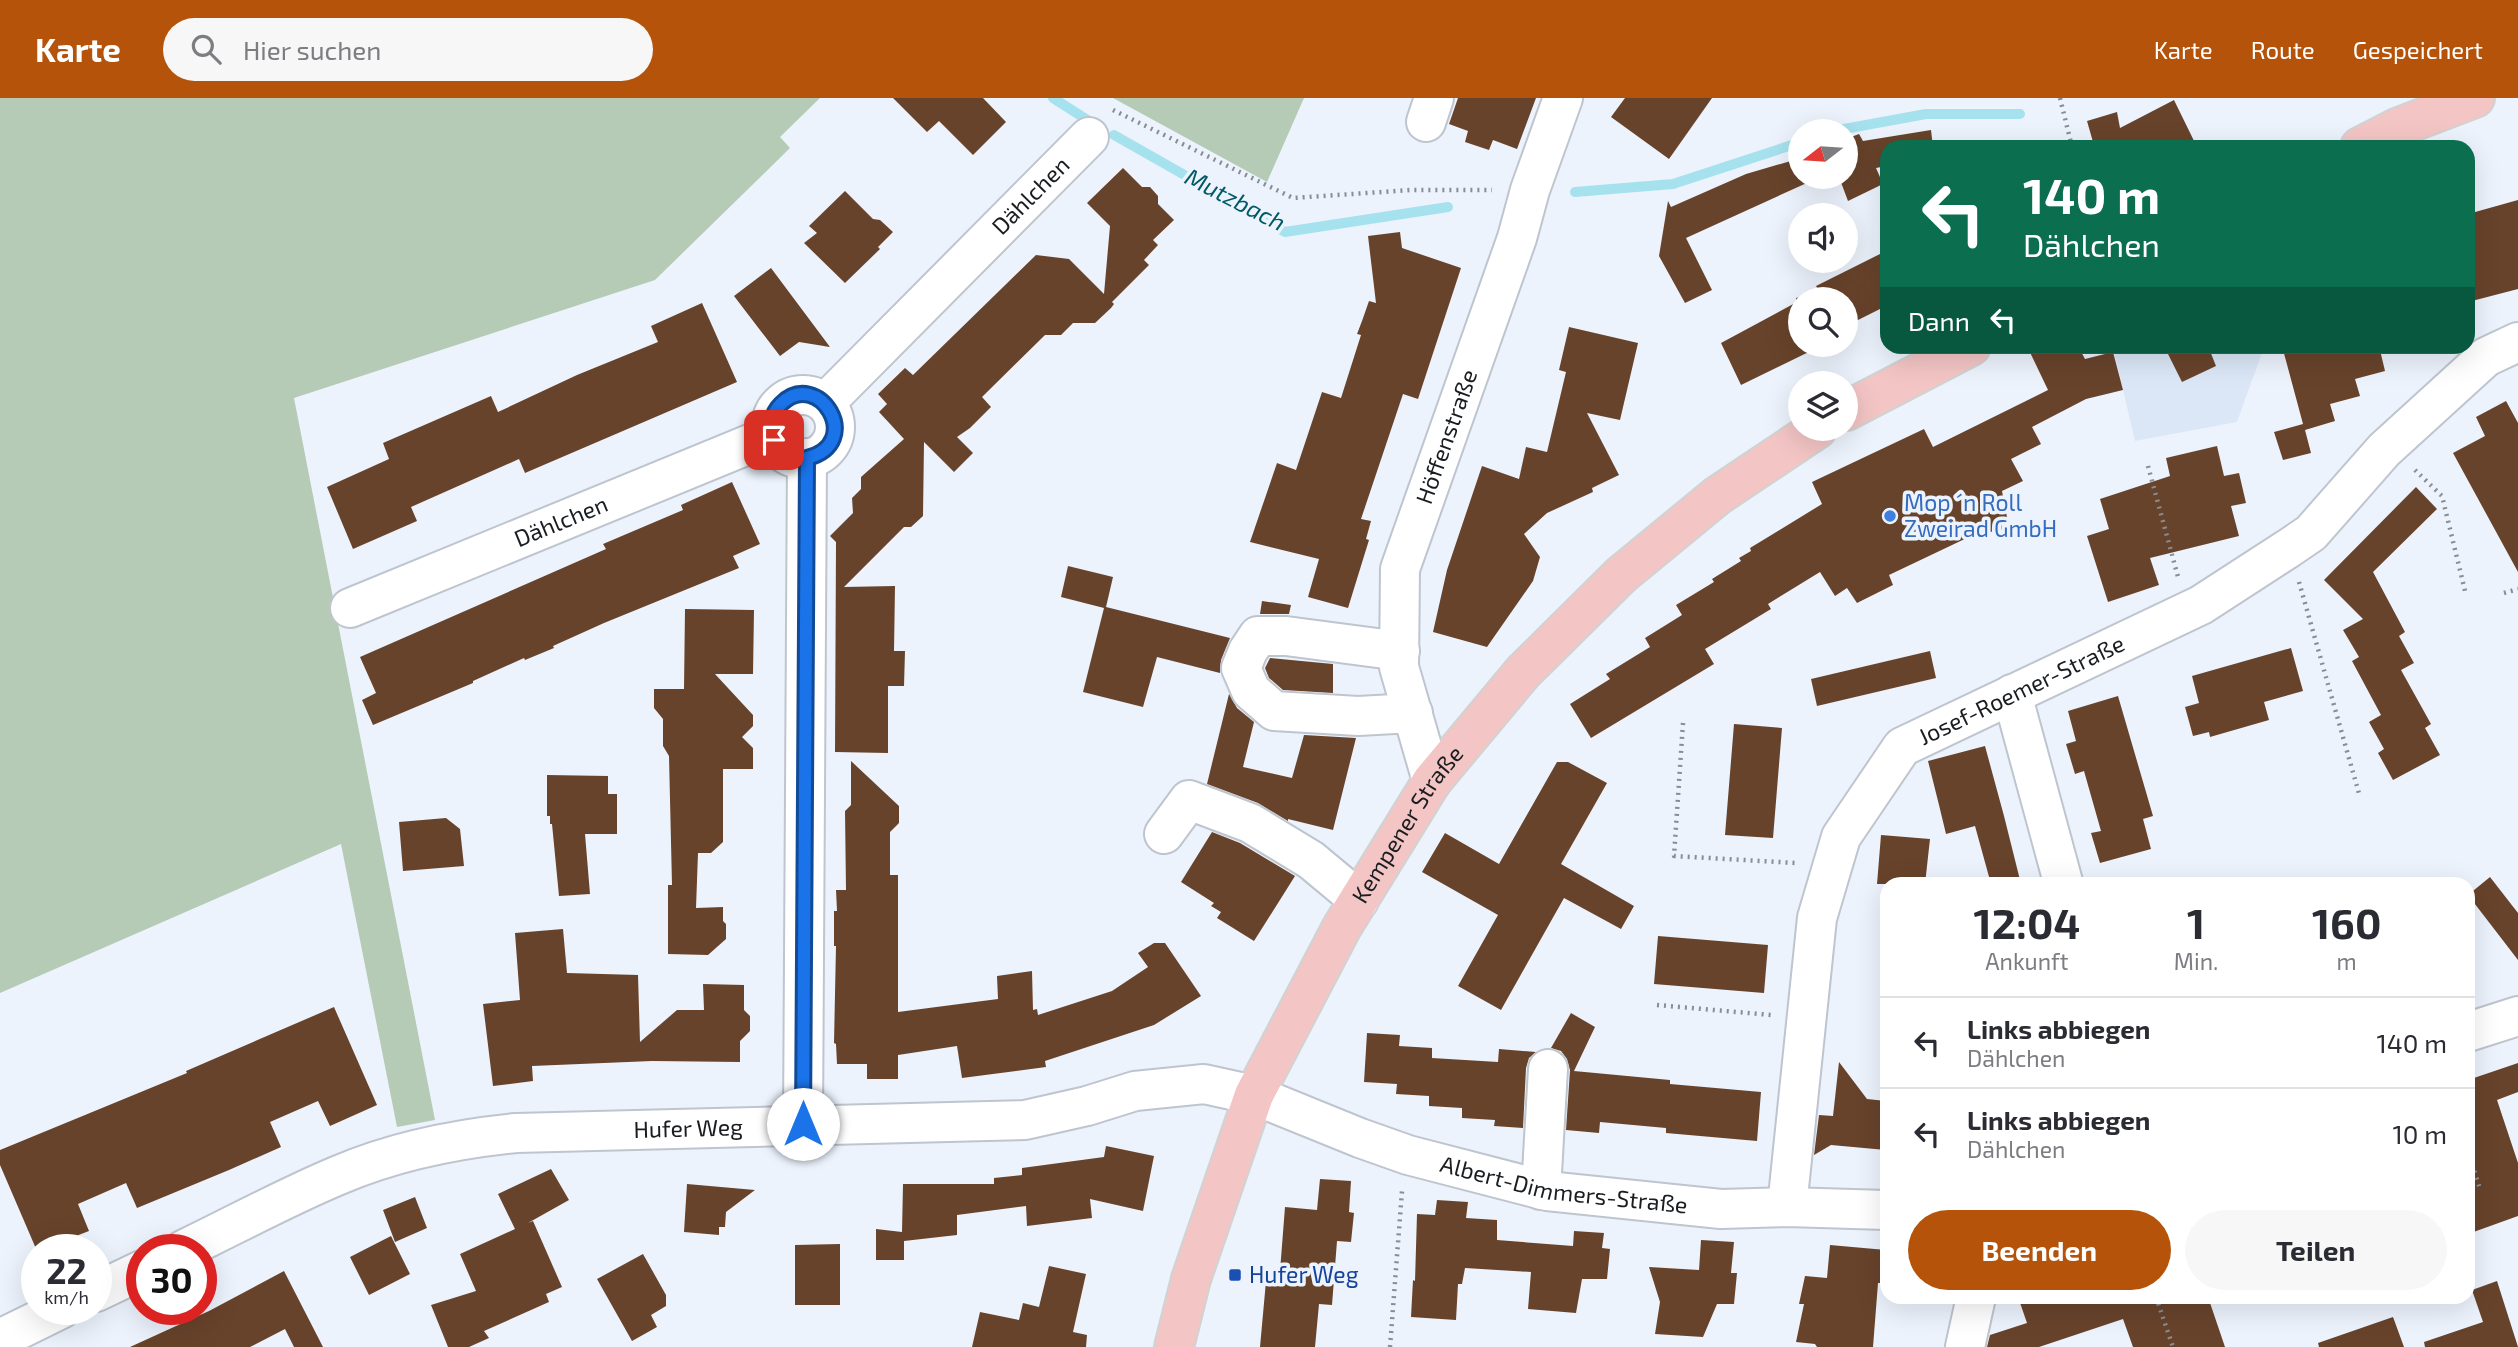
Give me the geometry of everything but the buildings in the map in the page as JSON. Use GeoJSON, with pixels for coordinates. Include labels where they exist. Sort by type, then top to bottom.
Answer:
{"type":"FeatureCollection","features":[{"type":"Feature","properties":{"kind":"main road"},"geometry":{"type":"LineString","coordinates":[[2374,140],[2399,127],[2475,98]]}},
{"type":"Feature","properties":{"kind":"main road"},"geometry":{"type":"LineString","coordinates":[[1858,405],[1955,354]]}},
{"type":"Feature","properties":{"kind":"main road","name":"Kempener Straße"},"geometry":{"type":"LineString","coordinates":[[1174,1347],[1191,1279],[1254,1095],[1359,900],[1432,781],[1523,671],[1621,575],[1717,496],[1799,441]]}},
{"type":"Feature","properties":{"kind":"street","name":"Höffenstraße"},"geometry":{"type":"LineString","coordinates":[[1432,781],[1399,667],[1399,569],[1517,238],[1530,190],[1563,98]]}},
{"type":"Feature","properties":{"kind":"street","name":"Dählchen"},"geometry":{"type":"LineString","coordinates":[[825,403],[1089,137]]}},
{"type":"Feature","properties":{"kind":"street","name":"Josef-Roemer-Straße"},"geometry":{"type":"LineString","coordinates":[[1787,1207],[1816,919],[1841,837],[1902,747],[2201,605],[2289,548],[2311,533],[2389,446],[2486,357],[2518,342]]}},
{"type":"Feature","properties":{"kind":"street"},"geometry":{"type":"LineString","coordinates":[[805,394],[825,403],[832,412],[835,432],[825,450],[817,456],[807,458],[787,455],[779,448],[772,435],[772,419],[776,409],[784,401],[805,394]]}},
{"type":"Feature","properties":{"kind":"street","name":"Dählchen"},"geometry":{"type":"LineString","coordinates":[[350,608],[772,435]]}},
{"type":"Feature","properties":{"kind":"street"},"geometry":{"type":"LineString","coordinates":[[803,1124],[807,458]]}},
{"type":"Feature","properties":{"kind":"street"},"geometry":{"type":"LineString","coordinates":[[1399,651],[1286,636],[1258,636],[1241,668],[1251,691],[1274,711],[1358,716],[1413,713]]}},
{"type":"Feature","properties":{"kind":"street"},"geometry":{"type":"LineString","coordinates":[[2012,694],[2062,877]]}},
{"type":"Feature","properties":{"kind":"street"},"geometry":{"type":"LineString","coordinates":[[1164,834],[1189,800],[1250,823],[1311,860],[1359,900]]}},
{"type":"Feature","properties":{"kind":"street"},"geometry":{"type":"LineString","coordinates":[[2475,1030],[2518,1016]]}},
{"type":"Feature","properties":{"kind":"street"},"geometry":{"type":"LineString","coordinates":[[1541,1190],[1548,1069]]}},
{"type":"Feature","properties":{"kind":"street","name":"Hufer Weg"},"geometry":{"type":"LineString","coordinates":[[216,1234],[340,1174],[412,1150],[464,1139],[516,1133],[1025,1120],[1087,1106],[1135,1091],[1168,1086],[1204,1084],[1254,1095]]}},
{"type":"Feature","properties":{"kind":"street","name":"Albert-Dimmers-Straße"},"geometry":{"type":"LineString","coordinates":[[1254,1095],[1408,1155],[1541,1190],[1720,1209],[1787,1207],[1880,1210]]}},
{"type":"Feature","properties":{"kind":"street"},"geometry":{"type":"LineString","coordinates":[[1965,1347],[1974,1304]]}},
{"type":"Feature","properties":{"kind":"street"},"geometry":{"type":"LineString","coordinates":[[0,1339],[28,1325]]}},
{"type":"Feature","properties":{"kind":"path"},"geometry":{"type":"LineString","coordinates":[[2060,98],[2070,140]]}},
{"type":"Feature","properties":{"kind":"path"},"geometry":{"type":"LineString","coordinates":[[1114,109],[1293,198],[1411,190],[1530,190]]}},
{"type":"Feature","properties":{"kind":"path"},"geometry":{"type":"LineString","coordinates":[[2389,446],[2442,496],[2466,595]]}},
{"type":"Feature","properties":{"kind":"path"},"geometry":{"type":"LineString","coordinates":[[2148,466],[2187,611]]}},
{"type":"Feature","properties":{"kind":"path"},"geometry":{"type":"LineString","coordinates":[[2289,548],[2360,797]]}},
{"type":"Feature","properties":{"kind":"path"},"geometry":{"type":"LineString","coordinates":[[2504,593],[2518,589]]}},
{"type":"Feature","properties":{"kind":"path"},"geometry":{"type":"LineString","coordinates":[[1683,723],[1675,856],[1832,866]]}},
{"type":"Feature","properties":{"kind":"path"},"geometry":{"type":"LineString","coordinates":[[1657,1006],[1808,1018]]}},
{"type":"Feature","properties":{"kind":"path"},"geometry":{"type":"LineString","coordinates":[[1390,1347],[1402,1183],[1408,1155]]}},
{"type":"Feature","properties":{"kind":"path"},"geometry":{"type":"LineString","coordinates":[[2475,1173],[2480,1189]]}},
{"type":"Feature","properties":{"kind":"path"},"geometry":{"type":"LineString","coordinates":[[2158,1304],[2173,1347]]}},
{"type":"Feature","properties":{"kind":"shaded area"},"geometry":{"type":"Polygon","coordinates":[[[2115,354],[2261,354],[2237,422],[2135,441],[2115,354]]]}},
{"type":"Feature","properties":{"kind":"green space"},"geometry":{"type":"Polygon","coordinates":[[[0,98],[820,98],[780,137],[790,148],[655,280],[294,398],[435,1120],[397,1127],[341,844],[0,993],[0,98]]]}},
{"type":"Feature","properties":{"kind":"green space"},"geometry":{"type":"Polygon","coordinates":[[[1113,98],[1304,98],[1267,182],[1113,98]]]}},
{"type":"Feature","properties":{"kind":"waterway","name":"Mutzbach"},"geometry":{"type":"LineString","coordinates":[[1053,98],[1089,121]]}},
{"type":"Feature","properties":{"kind":"waterway","name":"Mutzbach"},"geometry":{"type":"LineString","coordinates":[[1858,126],[1926,114],[2020,114]]}},
{"type":"Feature","properties":{"kind":"waterway","name":"Mutzbach"},"geometry":{"type":"LineString","coordinates":[[1114,135],[1285,232],[1448,207]]}},
{"type":"Feature","properties":{"kind":"waterway","name":"Mutzbach"},"geometry":{"type":"LineString","coordinates":[[1575,192],[1673,184],[1788,146]]}},
{"type":"Feature","properties":{"kind":"place","name":"Mop ´n Roll Zweirad GmbH"},"geometry":{"type":"Point","coordinates":[1890,516]}},
{"type":"Feature","properties":{"kind":"place","name":"Hufer Weg"},"geometry":{"type":"Point","coordinates":[1235,1275]}},
{"type":"Feature","properties":{"kind":"route"},"geometry":{"type":"LineString","coordinates":[[774,440],[771,430],[776,409],[794,396],[805,394],[816,397],[832,412],[835,432],[832,442],[817,456],[807,458],[803,1124]]}}]}
